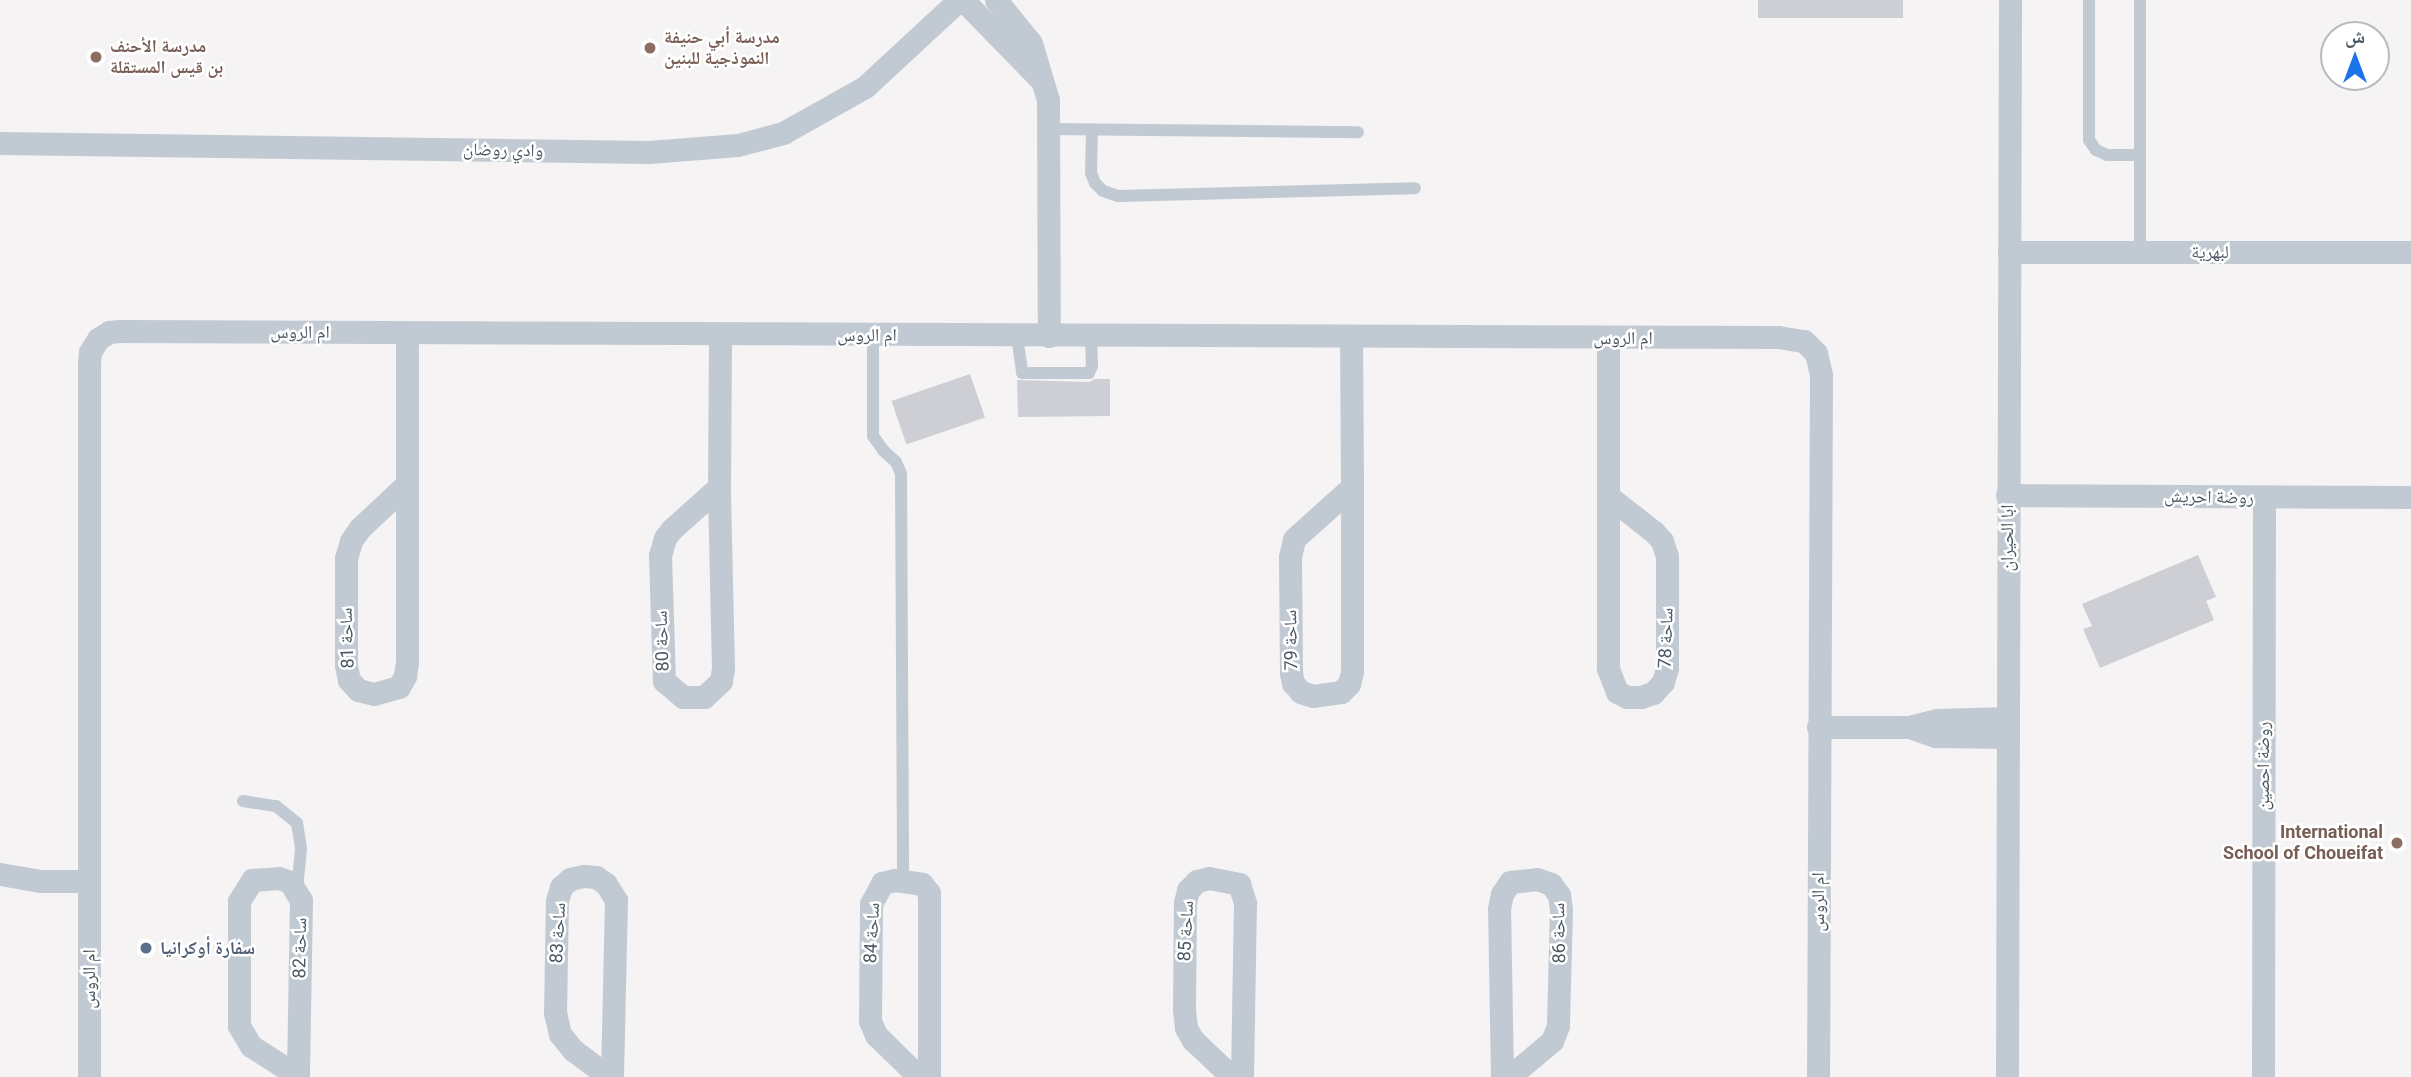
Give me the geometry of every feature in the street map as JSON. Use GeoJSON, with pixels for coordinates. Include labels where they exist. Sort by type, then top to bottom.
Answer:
{"type":"FeatureCollection","features":[{"type":"Feature","properties":{"kind":"street"},"geometry":{"type":"LineString","coordinates":[[961,0],[1044,84]]}},
{"type":"Feature","properties":{"kind":"street","name":"وادي روضان"},"geometry":{"type":"LineString","coordinates":[[0,143],[699,151],[738,145],[783,133],[855,93],[961,0]]}},
{"type":"Feature","properties":{"kind":"street"},"geometry":{"type":"LineString","coordinates":[[996,0],[1031,43],[1044,84],[1049,129],[1049,336]]}},
{"type":"Feature","properties":{"kind":"street","name":"ابا الحيران"},"geometry":{"type":"LineString","coordinates":[[2007,1077],[2010,0]]}},
{"type":"Feature","properties":{"kind":"street","name":"لبهرية"},"geometry":{"type":"LineString","coordinates":[[2009,252],[2411,252]]}},
{"type":"Feature","properties":{"kind":"street","name":"ام الروس"},"geometry":{"type":"LineString","coordinates":[[89,1077],[89,363],[93,345],[103,335],[120,331],[1795,338],[1804,341],[1816,353],[1821,375],[1818,1077]]}},
{"type":"Feature","properties":{"kind":"street","name":"ساحة 81"},"geometry":{"type":"LineString","coordinates":[[407,332],[407,485],[405,676],[399,687],[374,694],[358,690],[349,680],[346,665],[346,558],[351,541],[360,528],[407,485]]}},
{"type":"Feature","properties":{"kind":"street","name":"ساحة 80"},"geometry":{"type":"LineString","coordinates":[[719,488],[672,529],[665,538],[660,555],[664,681],[683,697],[704,697],[721,681],[723,669],[719,488],[720,335]]}},
{"type":"Feature","properties":{"kind":"street","name":"ساحة 79"},"geometry":{"type":"LineString","coordinates":[[1351,337],[1352,488],[1352,672],[1349,684],[1341,692],[1313,696],[1301,692],[1293,683],[1291,673],[1290,556],[1294,539],[1352,488]]}},
{"type":"Feature","properties":{"kind":"street","name":"ساحة 78"},"geometry":{"type":"LineString","coordinates":[[1608,338],[1608,496],[1608,668],[1611,683],[1617,692],[1627,697],[1642,697],[1653,693],[1663,682],[1667,668],[1667,556],[1662,541],[1654,532],[1608,496]]}},
{"type":"Feature","properties":{"kind":"street","name":"روضة احريش"},"geometry":{"type":"LineString","coordinates":[[2007,495],[2411,497]]}},
{"type":"Feature","properties":{"kind":"street","name":"روضة احصين"},"geometry":{"type":"LineString","coordinates":[[2263,1077],[2264,498]]}},
{"type":"Feature","properties":{"kind":"street"},"geometry":{"type":"LineString","coordinates":[[1818,727],[1909,727],[1937,720],[2008,728]]}},
{"type":"Feature","properties":{"kind":"street"},"geometry":{"type":"LineString","coordinates":[[0,874],[41,881],[89,881]]}},
{"type":"Feature","properties":{"kind":"street","name":"ساحة 83"},"geometry":{"type":"LineString","coordinates":[[584,876],[596,877],[606,884],[616,900],[611,1077],[573,1050],[560,1034],[555,1013],[557,901],[561,887],[570,879],[584,876]]}},
{"type":"Feature","properties":{"kind":"street","name":"ساحة 82"},"geometry":{"type":"LineString","coordinates":[[279,878],[290,882],[301,900],[298,1076],[251,1046],[239,1026],[239,901],[243,890],[252,880],[279,878]]}},
{"type":"Feature","properties":{"kind":"street","name":"ساحة 85"},"geometry":{"type":"LineString","coordinates":[[1232,1077],[1193,1040],[1186,1028],[1185,903],[1188,890],[1197,881],[1209,878],[1239,884],[1245,903],[1242,1077]]}},
{"type":"Feature","properties":{"kind":"street","name":"ساحة 86"},"geometry":{"type":"LineString","coordinates":[[1502,1077],[1499,909],[1502,894],[1510,882],[1537,879],[1551,884],[1559,895],[1559,1026],[1552,1041],[1508,1077]]}},
{"type":"Feature","properties":{"kind":"street"},"geometry":{"type":"LineString","coordinates":[[902,880],[922,884],[929,892],[929,1077]]}},
{"type":"Feature","properties":{"kind":"street","name":"ساحة 84"},"geometry":{"type":"LineString","coordinates":[[902,880],[882,883],[871,904],[870,1021],[876,1035],[919,1077]]}},
{"type":"Feature","properties":{"kind":"street"},"geometry":{"type":"LineString","coordinates":[[0,890],[25,888],[41,881]]}},
{"type":"Feature","properties":{"kind":"lane"},"geometry":{"type":"LineString","coordinates":[[2089,0],[2089,140],[2096,150],[2107,155],[2139,155]]}},
{"type":"Feature","properties":{"kind":"lane"},"geometry":{"type":"LineString","coordinates":[[2140,0],[2140,251]]}},
{"type":"Feature","properties":{"kind":"lane"},"geometry":{"type":"LineString","coordinates":[[1049,129],[1357,132]]}},
{"type":"Feature","properties":{"kind":"lane"},"geometry":{"type":"LineString","coordinates":[[1092,130],[1091,173],[1095,183],[1103,191],[1118,196],[1415,188]]}},
{"type":"Feature","properties":{"kind":"lane"},"geometry":{"type":"LineString","coordinates":[[873,335],[873,436],[896,462],[901,474],[902,880]]}},
{"type":"Feature","properties":{"kind":"lane"},"geometry":{"type":"LineString","coordinates":[[1017,336],[1022,373],[1089,373],[1092,366],[1091,336]]}},
{"type":"Feature","properties":{"kind":"lane"},"geometry":{"type":"LineString","coordinates":[[243,801],[276,806],[297,823],[301,849],[297,890]]}},
{"type":"Feature","properties":{"kind":"building"},"geometry":{"type":"Polygon","coordinates":[[[1758,0],[1903,0],[1903,18],[1758,18],[1758,0]]]}},
{"type":"Feature","properties":{"kind":"building"},"geometry":{"type":"Polygon","coordinates":[[[970,374],[985,417],[906,445],[892,401],[970,374]]]}},
{"type":"Feature","properties":{"kind":"building"},"geometry":{"type":"Polygon","coordinates":[[[1095,379],[1110,379],[1110,416],[1018,417],[1017,380],[1089,382],[1095,379]]]}},
{"type":"Feature","properties":{"kind":"building"},"geometry":{"type":"Polygon","coordinates":[[[2198,555],[2216,597],[2206,601],[2214,620],[2100,668],[2083,629],[2092,626],[2082,604],[2198,555]]]}},
{"type":"Feature","properties":{"kind":"place","name":"مدرسة أبي حنيفة النموذجية للبنين"},"geometry":{"type":"Point","coordinates":[650,48]}},
{"type":"Feature","properties":{"kind":"place","name":"مدرسة الأحنف بن قيس المستقلة"},"geometry":{"type":"Point","coordinates":[96,57]}},
{"type":"Feature","properties":{"kind":"place","name":"International School of Choueifat"},"geometry":{"type":"Point","coordinates":[2397,843]}},
{"type":"Feature","properties":{"kind":"place","name":"سفارة أوكرانيا"},"geometry":{"type":"Point","coordinates":[146,948]}}]}
